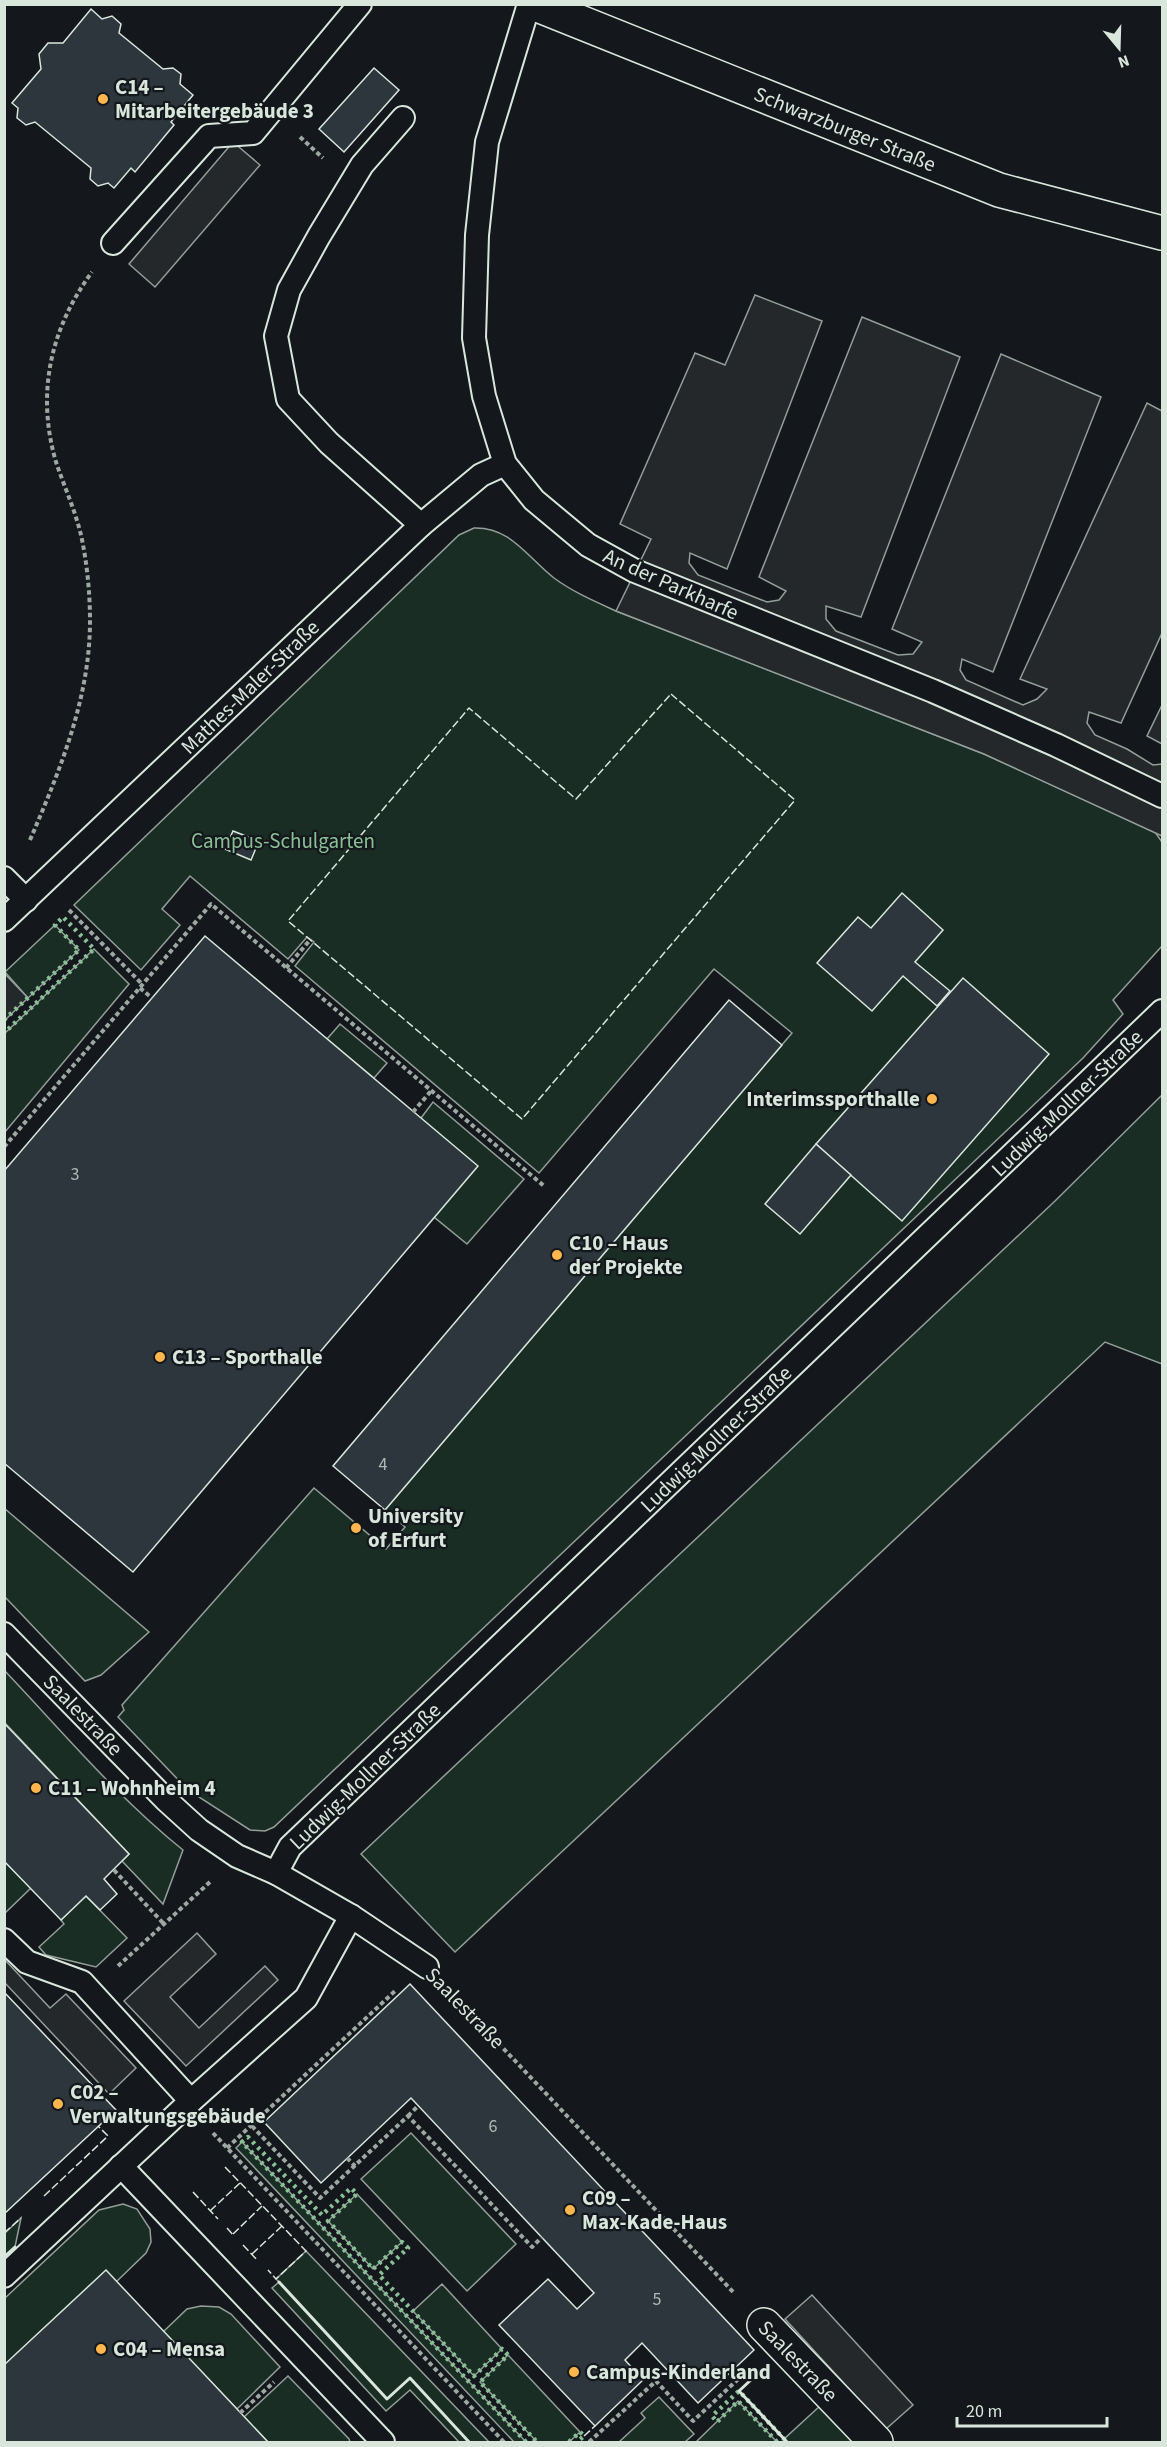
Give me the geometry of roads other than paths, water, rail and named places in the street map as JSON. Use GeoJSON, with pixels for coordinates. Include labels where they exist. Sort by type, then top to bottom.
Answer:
{"type":"FeatureCollection","features":[{"type":"Feature","properties":{"kind":"street","name":"Schwarzburger Straße"},"geometry":{"type":"LineString","coordinates":[[535,4],[999,190],[1162,233]]}},
{"type":"Feature","properties":{"kind":"street","name":"Saalestraße"},"geometry":{"type":"LineString","coordinates":[[771,2333],[876,2442]]}},
{"type":"Feature","properties":{"kind":"lane"},"geometry":{"type":"LineString","coordinates":[[113,243],[209,136],[253,133],[360,4]]}},
{"type":"Feature","properties":{"kind":"lane","name":"An der Parkharfe"},"geometry":{"type":"LineString","coordinates":[[529,4],[487,142],[477,235],[474,338],[484,396],[505,464],[534,500],[579,538],[635,571],[933,691],[1056,745],[1162,796]]}},
{"type":"Feature","properties":{"kind":"lane"},"geometry":{"type":"LineString","coordinates":[[403,118],[362,165],[351,182],[289,290],[276,336],[288,399],[329,442],[421,525]]}},
{"type":"Feature","properties":{"kind":"lane","name":"Mathes-Maler-Straße"},"geometry":{"type":"LineString","coordinates":[[4,920],[421,525],[481,475],[505,464]]}},
{"type":"Feature","properties":{"kind":"lane"},"geometry":{"type":"LineString","coordinates":[[4,878],[26,900]]}},
{"type":"Feature","properties":{"kind":"lane","name":"Ludwig-Mollner-Straße"},"geometry":{"type":"LineString","coordinates":[[276,1873],[290,1847],[1162,1011]]}},
{"type":"Feature","properties":{"kind":"lane","name":"Saalestraße"},"geometry":{"type":"LineString","coordinates":[[4,1634],[166,1800],[199,1830],[237,1856],[276,1873],[351,1916],[425,1966]]}},
{"type":"Feature","properties":{"kind":"lane"},"geometry":{"type":"LineString","coordinates":[[4,2276],[189,2103],[306,1998],[351,1916]]}},
{"type":"Feature","properties":{"kind":"lane"},"geometry":{"type":"LineString","coordinates":[[4,1940],[27,1962],[82,1982],[189,2103]]}},
{"type":"Feature","properties":{"kind":"lane"},"geometry":{"type":"LineString","coordinates":[[121,2166],[383,2442]]}},
{"type":"Feature","properties":{"kind":"place","name":"C14 – Mitarbeitergebäude 3"},"geometry":{"type":"Point","coordinates":[103,99]}},
{"type":"Feature","properties":{"kind":"place","name":"Interimssporthalle"},"geometry":{"type":"Point","coordinates":[932,1099]}},
{"type":"Feature","properties":{"kind":"place","name":"C10 – Haus der Projekte"},"geometry":{"type":"Point","coordinates":[557,1255]}},
{"type":"Feature","properties":{"kind":"place","name":"C13 – Sporthalle"},"geometry":{"type":"Point","coordinates":[160,1357]}},
{"type":"Feature","properties":{"kind":"place","name":"University of Erfurt"},"geometry":{"type":"Point","coordinates":[356,1528]}},
{"type":"Feature","properties":{"kind":"place","name":"C11 – Wohnheim 4"},"geometry":{"type":"Point","coordinates":[36,1788]}},
{"type":"Feature","properties":{"kind":"place","name":"C02 – Verwaltungsgebäude"},"geometry":{"type":"Point","coordinates":[58,2104]}},
{"type":"Feature","properties":{"kind":"place","name":"C09 – Max-Kade-Haus"},"geometry":{"type":"Point","coordinates":[570,2210]}},
{"type":"Feature","properties":{"kind":"place","name":"C04 – Mensa"},"geometry":{"type":"Point","coordinates":[101,2349]}},
{"type":"Feature","properties":{"kind":"place","name":"Campus-Kinderland"},"geometry":{"type":"Point","coordinates":[574,2372]}},
{"type":"Feature","properties":{"kind":"park label","name":"Campus-Schulgarten"},"geometry":{"type":"Point","coordinates":[283,841]}}]}
